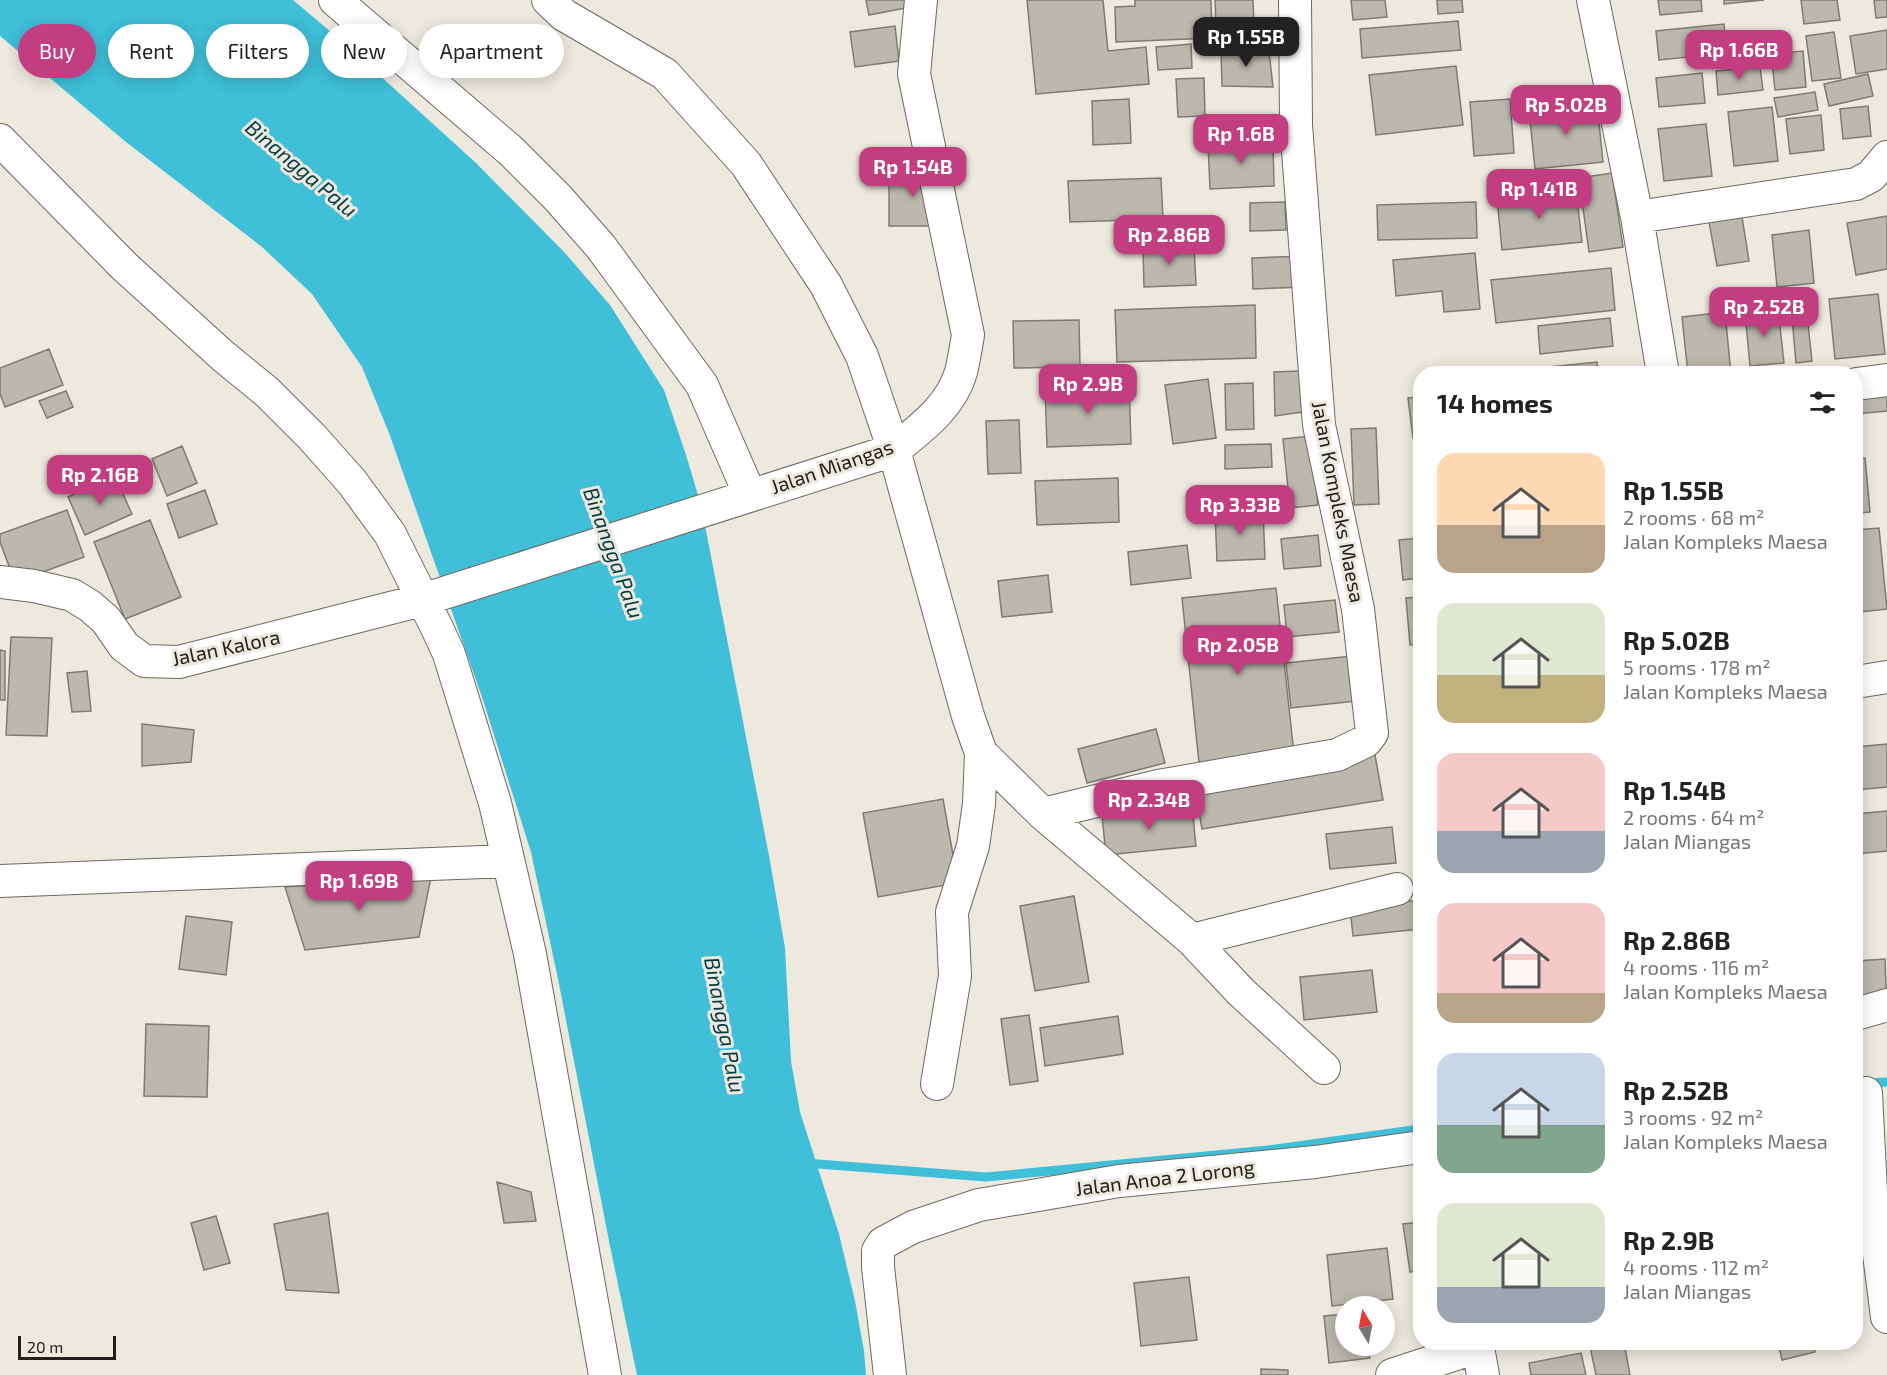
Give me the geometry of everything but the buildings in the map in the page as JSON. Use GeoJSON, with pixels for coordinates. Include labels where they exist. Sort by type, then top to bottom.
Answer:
{"type":"FeatureCollection","features":[{"type":"Feature","properties":{"kind":"street"},"geometry":{"type":"LineString","coordinates":[[335,0],[511,151],[558,198],[601,247],[702,385],[736,499]]}},
{"type":"Feature","properties":{"kind":"street"},"geometry":{"type":"LineString","coordinates":[[548,0],[564,15],[665,74],[746,164],[826,285],[862,356],[894,450],[968,716],[981,753],[979,804],[973,846],[952,912],[955,976],[937,1084]]}},
{"type":"Feature","properties":{"kind":"street","name":"Jalan Miangas"},"geometry":{"type":"LineString","coordinates":[[430,598],[894,450],[926,424],[945,403],[960,375],[968,335],[914,74],[921,0]]}},
{"type":"Feature","properties":{"kind":"street","name":"Jalan Kompleks Maesa"},"geometry":{"type":"LineString","coordinates":[[1043,814],[1158,786],[1337,755],[1366,741],[1372,733],[1358,609],[1319,425],[1296,125],[1295,0]]}},
{"type":"Feature","properties":{"kind":"street"},"geometry":{"type":"LineString","coordinates":[[1593,0],[1637,217],[1663,366]]}},
{"type":"Feature","properties":{"kind":"street"},"geometry":{"type":"LineString","coordinates":[[0,140],[124,266],[267,392],[312,436],[352,482],[390,534],[430,598],[495,803],[530,954],[605,1375]]}},
{"type":"Feature","properties":{"kind":"street"},"geometry":{"type":"LineString","coordinates":[[1637,217],[1856,184],[1871,176],[1887,157]]}},
{"type":"Feature","properties":{"kind":"street"},"geometry":{"type":"LineString","coordinates":[[1863,383],[1887,380]]}},
{"type":"Feature","properties":{"kind":"street","name":"Jalan Kalora"},"geometry":{"type":"LineString","coordinates":[[0,582],[34,586],[72,595],[90,606],[106,620],[124,646],[144,661],[167,662],[179,662],[430,598]]}},
{"type":"Feature","properties":{"kind":"street"},"geometry":{"type":"LineString","coordinates":[[1863,681],[1887,677]]}},
{"type":"Feature","properties":{"kind":"street"},"geometry":{"type":"LineString","coordinates":[[981,753],[1043,814],[1192,940],[1241,992],[1324,1068]]}},
{"type":"Feature","properties":{"kind":"street"},"geometry":{"type":"LineString","coordinates":[[0,881],[508,861]]}},
{"type":"Feature","properties":{"kind":"street"},"geometry":{"type":"LineString","coordinates":[[1192,940],[1396,889]]}},
{"type":"Feature","properties":{"kind":"street"},"geometry":{"type":"LineString","coordinates":[[1863,1012],[1887,1005]]}},
{"type":"Feature","properties":{"kind":"street"},"geometry":{"type":"LineString","coordinates":[[1870,1093],[1863,1193],[1887,1317]]}},
{"type":"Feature","properties":{"kind":"street","name":"Jalan Anoa 2 Lorong"},"geometry":{"type":"LineString","coordinates":[[890,1375],[878,1251],[883,1243],[913,1227],[979,1204],[1119,1181],[1315,1162],[1413,1148]]}},
{"type":"Feature","properties":{"kind":"street"},"geometry":{"type":"LineString","coordinates":[[1392,1375],[1479,1355]]}},
{"type":"Feature","properties":{"kind":"water","name":"Binangga Palu"},"geometry":{"type":"Polygon","coordinates":[[[0,0],[293,0],[321,24],[321,78],[382,78],[476,163],[565,253],[610,305],[664,390],[701,505],[785,948],[791,1061],[800,1112],[839,1234],[855,1301],[866,1375],[637,1375],[531,852],[482,697],[389,433],[362,367],[312,294],[262,247],[126,142],[50,78],[96,78],[96,24],[18,24],[18,51],[0,36],[0,0]]]}},
{"type":"Feature","properties":{"kind":"waterway"},"geometry":{"type":"LineString","coordinates":[[1865,1083],[1887,1082]]}},
{"type":"Feature","properties":{"kind":"waterway"},"geometry":{"type":"LineString","coordinates":[[805,1163],[986,1177],[1268,1150],[1413,1130]]}}]}
